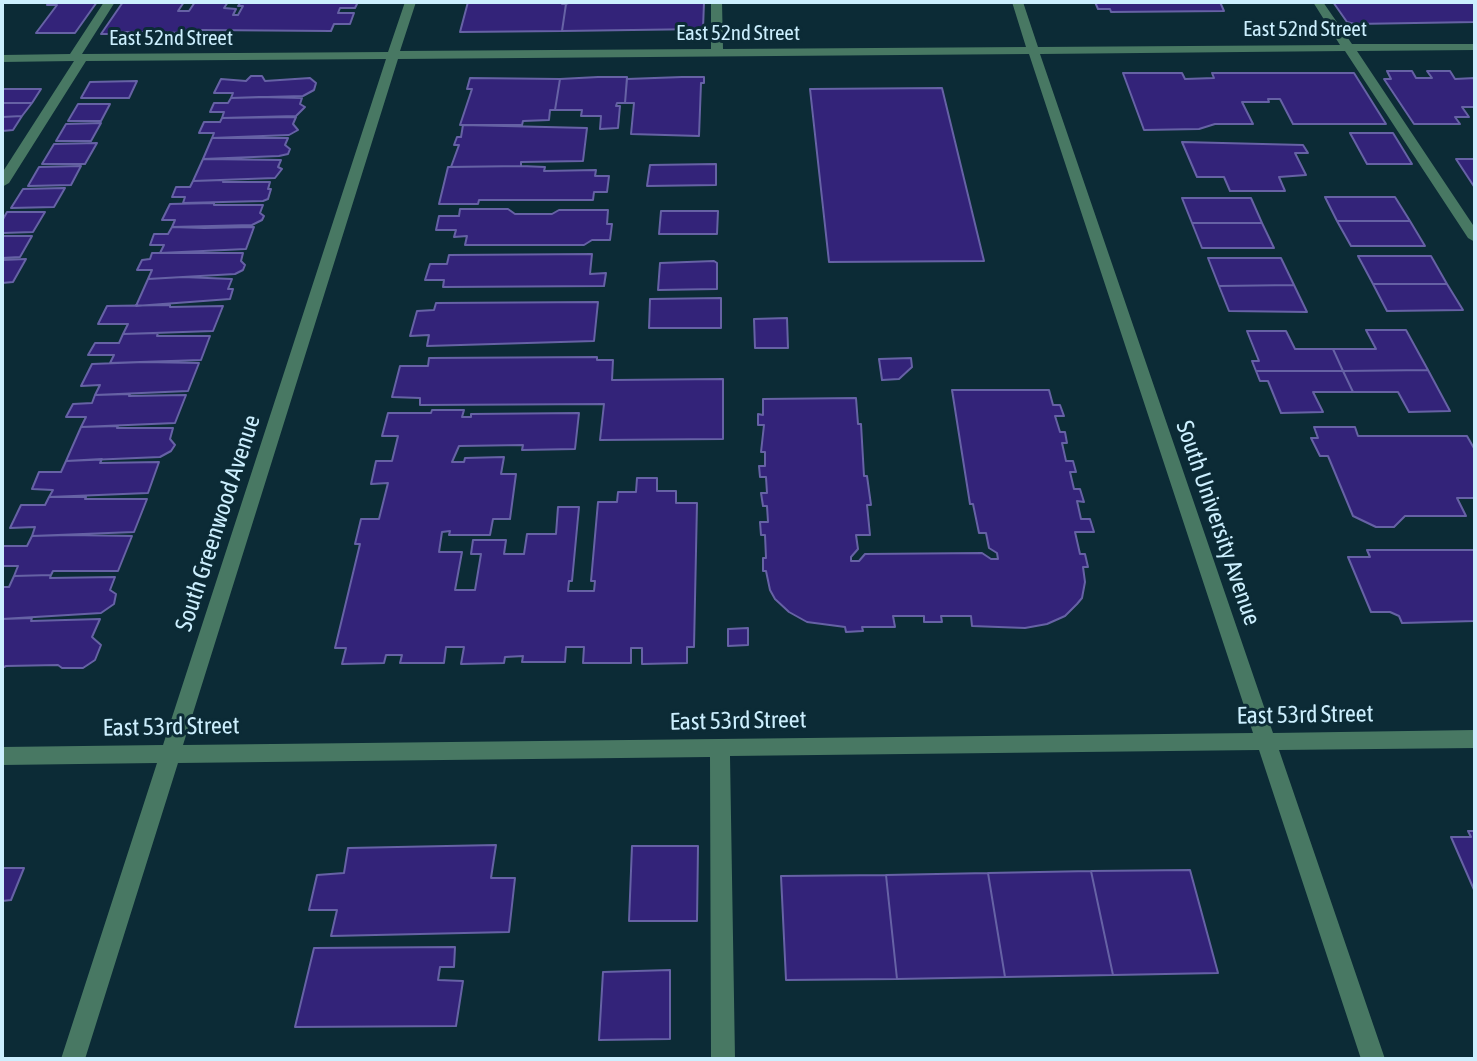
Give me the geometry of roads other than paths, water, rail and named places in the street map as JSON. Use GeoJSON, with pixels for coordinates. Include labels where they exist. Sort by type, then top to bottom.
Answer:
{"type":"FeatureCollection","features":[{"type":"Feature","properties":{"kind":"street"},"geometry":{"type":"LineString","coordinates":[[2,183],[108,2]]}},
{"type":"Feature","properties":{"kind":"street","name":"South Greenwood Avenue"},"geometry":{"type":"LineString","coordinates":[[73,1059],[410,2]]}},
{"type":"Feature","properties":{"kind":"street"},"geometry":{"type":"LineString","coordinates":[[716,2],[717,53]]}},
{"type":"Feature","properties":{"kind":"street","name":"South University Avenue"},"geometry":{"type":"LineString","coordinates":[[1017,2],[1373,1059]]}},
{"type":"Feature","properties":{"kind":"street"},"geometry":{"type":"LineString","coordinates":[[1318,2],[1475,239]]}},
{"type":"Feature","properties":{"kind":"street","name":"East 52nd Street"},"geometry":{"type":"LineString","coordinates":[[2,58],[1475,47]]}},
{"type":"Feature","properties":{"kind":"street","name":"East 53rd Street"},"geometry":{"type":"LineString","coordinates":[[2,756],[1475,739]]}},
{"type":"Feature","properties":{"kind":"street"},"geometry":{"type":"LineString","coordinates":[[720,748],[723,1059]]}}]}
